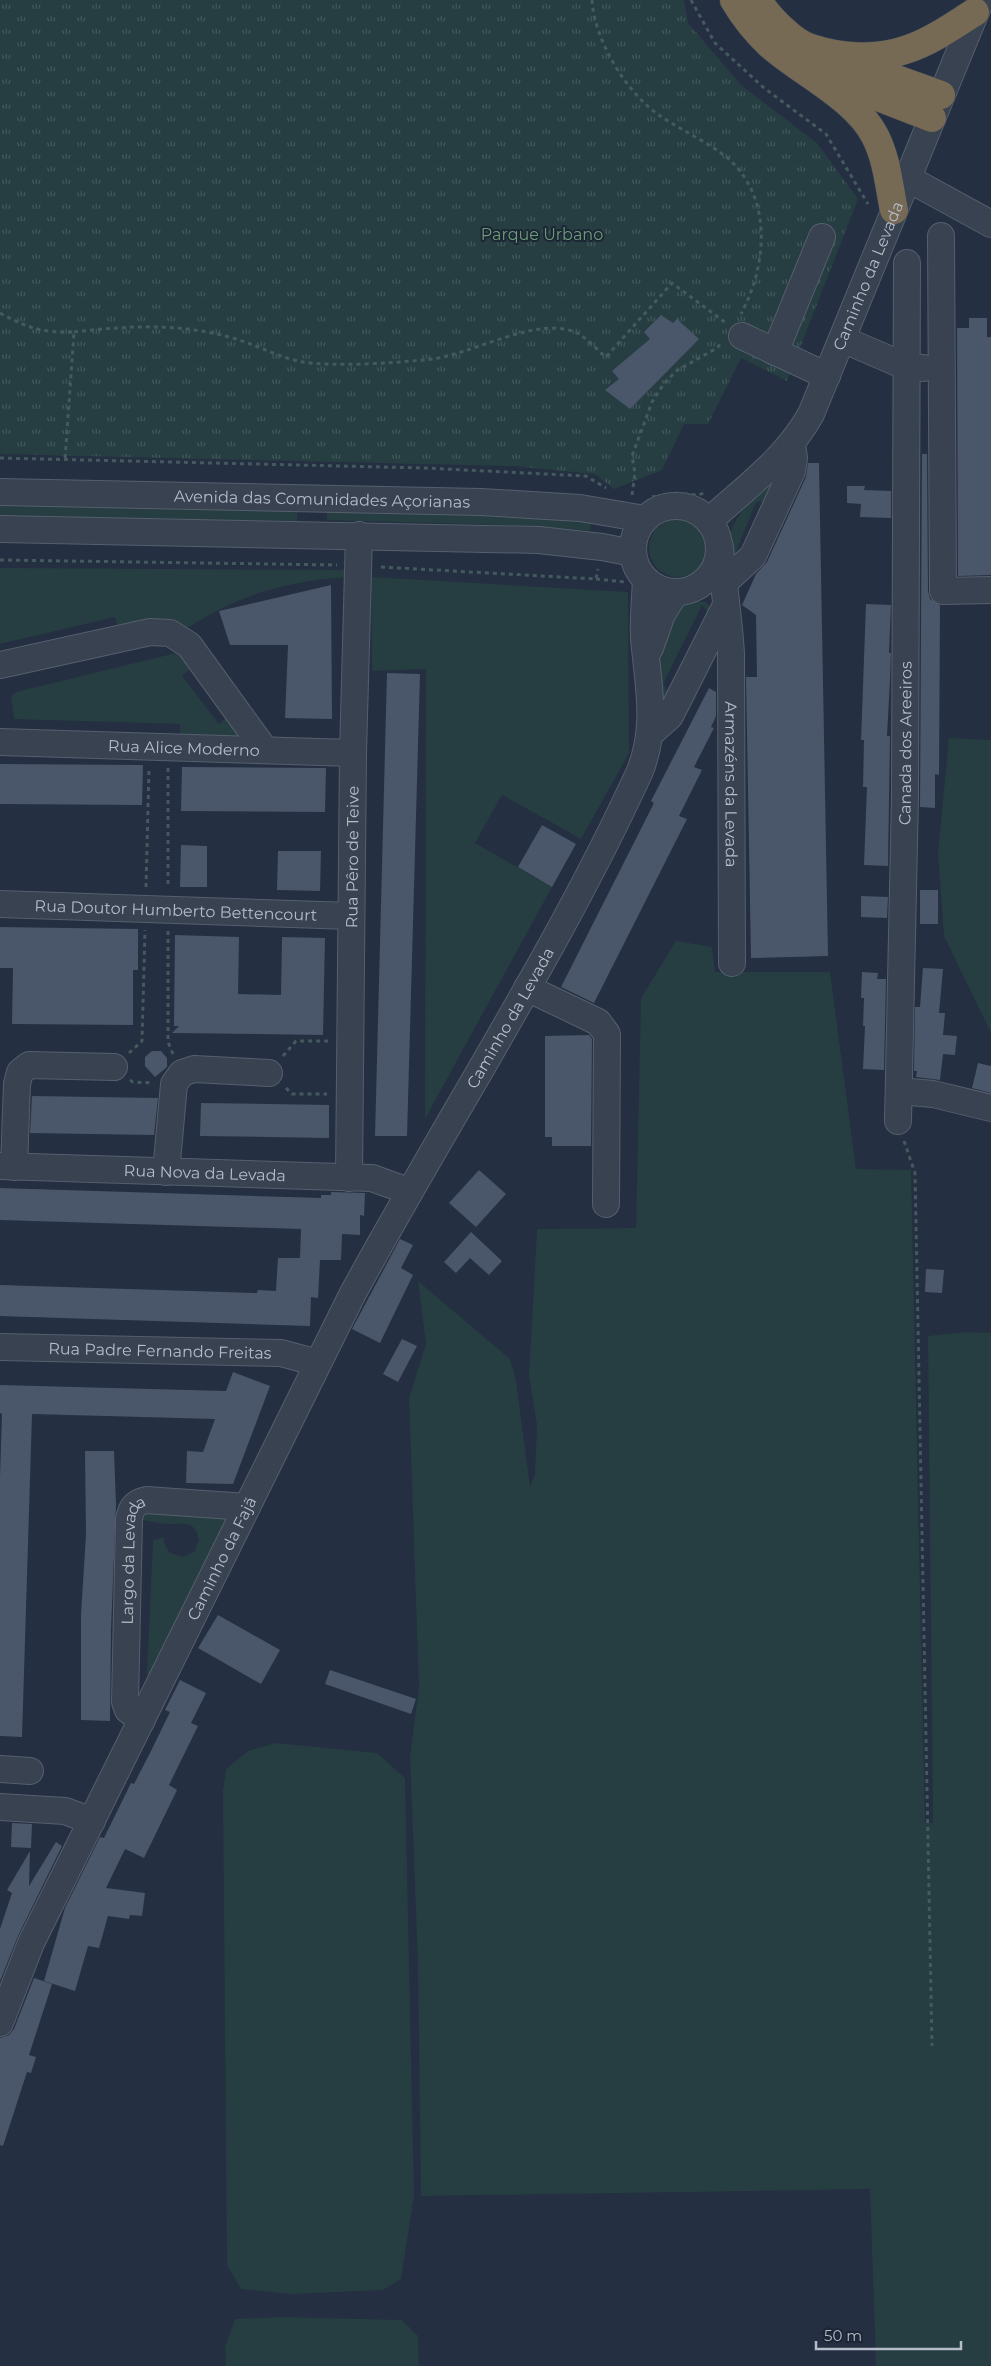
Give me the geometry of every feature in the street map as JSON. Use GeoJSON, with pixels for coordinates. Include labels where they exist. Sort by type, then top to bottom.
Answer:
{"type":"FeatureCollection","features":[{"type":"Feature","properties":{"kind":"highway"},"geometry":{"type":"LineString","coordinates":[[734,0],[746,20],[770,45],[936,107]]}},
{"type":"Feature","properties":{"kind":"highway"},"geometry":{"type":"LineString","coordinates":[[758,0],[763,9],[875,135],[884,160],[890,221]]}},
{"type":"Feature","properties":{"kind":"highway"},"geometry":{"type":"LineString","coordinates":[[805,57],[882,56],[910,49],[978,6]]}},
{"type":"Feature","properties":{"kind":"street","name":"Caminho da Levada"},"geometry":{"type":"LineString","coordinates":[[709,522],[792,445],[810,414],[978,6]]}},
{"type":"Feature","properties":{"kind":"street"},"geometry":{"type":"LineString","coordinates":[[907,178],[991,224]]}},
{"type":"Feature","properties":{"kind":"street"},"geometry":{"type":"LineString","coordinates":[[941,236],[943,591],[991,590]]}},
{"type":"Feature","properties":{"kind":"street"},"geometry":{"type":"LineString","coordinates":[[775,352],[822,237]]}},
{"type":"Feature","properties":{"kind":"street","name":"Canada dos Areeiros"},"geometry":{"type":"LineString","coordinates":[[898,1121],[905,786],[907,263]]}},
{"type":"Feature","properties":{"kind":"street"},"geometry":{"type":"LineString","coordinates":[[738,332],[775,352],[827,376]]}},
{"type":"Feature","properties":{"kind":"street"},"geometry":{"type":"LineString","coordinates":[[842,339],[907,367],[942,368]]}},
{"type":"Feature","properties":{"kind":"street"},"geometry":{"type":"LineString","coordinates":[[651,733],[670,716],[718,590],[753,556],[792,471],[794,458],[792,445]]}},
{"type":"Feature","properties":{"kind":"street","name":"Avenida das Comunidades Açorianas"},"geometry":{"type":"LineString","coordinates":[[0,492],[499,503],[580,508],[643,504]]}},
{"type":"Feature","properties":{"kind":"street"},"geometry":{"type":"LineString","coordinates":[[643,504],[666,507],[678,506],[701,513],[709,522],[716,533],[720,547],[718,561],[712,574],[718,590],[676,592],[660,589],[646,580],[640,572],[633,553],[643,504]]}},
{"type":"Feature","properties":{"kind":"street"},"geometry":{"type":"LineString","coordinates":[[0,529],[538,540],[593,546],[633,553]]}},
{"type":"Feature","properties":{"kind":"street","name":"Rua Pêro de Teive"},"geometry":{"type":"LineString","coordinates":[[349,1178],[353,753],[359,535]]}},
{"type":"Feature","properties":{"kind":"street","name":"Caminho da Levada"},"geometry":{"type":"LineString","coordinates":[[352,1295],[408,1191],[556,938],[628,797],[648,752],[651,733],[644,636],[646,580]]}},
{"type":"Feature","properties":{"kind":"street","name":"Armazéns da Levada"},"geometry":{"type":"LineString","coordinates":[[718,590],[730,618],[732,963]]}},
{"type":"Feature","properties":{"kind":"street","name":"Caminho da Levada"},"geometry":{"type":"LineString","coordinates":[[646,664],[652,638],[662,614],[676,592]]}},
{"type":"Feature","properties":{"kind":"street"},"geometry":{"type":"LineString","coordinates":[[0,665],[150,632],[170,633],[189,645],[265,750]]}},
{"type":"Feature","properties":{"kind":"street","name":"Rua Alice Moderno"},"geometry":{"type":"LineString","coordinates":[[8,742],[353,753]]}},
{"type":"Feature","properties":{"kind":"street","name":"Rua Doutor Humberto Bettencourt"},"geometry":{"type":"LineString","coordinates":[[0,904],[352,916]]}},
{"type":"Feature","properties":{"kind":"street"},"geometry":{"type":"LineString","coordinates":[[527,988],[598,1022],[607,1034],[606,1204]]}},
{"type":"Feature","properties":{"kind":"street"},"geometry":{"type":"LineString","coordinates":[[7,1167],[16,1084],[20,1072],[29,1066],[114,1067]]}},
{"type":"Feature","properties":{"kind":"street"},"geometry":{"type":"LineString","coordinates":[[166,1172],[174,1084],[182,1073],[194,1069],[269,1073]]}},
{"type":"Feature","properties":{"kind":"street"},"geometry":{"type":"LineString","coordinates":[[899,1091],[933,1094],[991,1108]]}},
{"type":"Feature","properties":{"kind":"street","name":"Rua Nova da Levada"},"geometry":{"type":"LineString","coordinates":[[7,1167],[372,1178],[408,1191]]}},
{"type":"Feature","properties":{"kind":"street","name":"Caminho da Fajã"},"geometry":{"type":"LineString","coordinates":[[0,2023],[31,1943],[352,1295]]}},
{"type":"Feature","properties":{"kind":"street","name":"Rua Padre Fernando Freitas"},"geometry":{"type":"LineString","coordinates":[[0,1347],[281,1353],[318,1363]]}},
{"type":"Feature","properties":{"kind":"street","name":"Largo da Levada"},"geometry":{"type":"LineString","coordinates":[[142,1720],[128,1710],[124,1702],[129,1520],[131,1508],[138,1502],[146,1500],[247,1507]]}},
{"type":"Feature","properties":{"kind":"street"},"geometry":{"type":"LineString","coordinates":[[0,1768],[30,1771]]}},
{"type":"Feature","properties":{"kind":"street"},"geometry":{"type":"LineString","coordinates":[[0,1807],[65,1811],[92,1821]]}},
{"type":"Feature","properties":{"kind":"path"},"geometry":{"type":"LineString","coordinates":[[592,0],[607,53],[624,81],[659,116],[732,162],[753,192],[761,219],[763,240],[758,267],[738,332],[717,348],[676,371],[663,385],[652,402],[632,456],[635,473],[632,496]]}},
{"type":"Feature","properties":{"kind":"path"},"geometry":{"type":"LineString","coordinates":[[692,0],[715,43],[764,88],[826,134],[890,221]]}},
{"type":"Feature","properties":{"kind":"path"},"geometry":{"type":"LineString","coordinates":[[0,313],[28,328],[56,332],[152,326],[188,329],[225,336],[284,358],[321,364],[426,360],[467,351],[539,327],[560,328],[578,333],[606,357],[672,283],[738,332]]}},
{"type":"Feature","properties":{"kind":"path"},"geometry":{"type":"LineString","coordinates":[[65,460],[74,332]]}},
{"type":"Feature","properties":{"kind":"path"},"geometry":{"type":"LineString","coordinates":[[0,458],[425,468],[586,476],[613,494]]}},
{"type":"Feature","properties":{"kind":"path"},"geometry":{"type":"LineString","coordinates":[[622,495],[632,496],[643,504],[675,492],[697,495],[714,491]]}},
{"type":"Feature","properties":{"kind":"path"},"geometry":{"type":"LineString","coordinates":[[350,1095],[292,1094],[269,1073],[296,1041],[351,1041]]}},
{"type":"Feature","properties":{"kind":"path"},"geometry":{"type":"LineString","coordinates":[[114,1067],[134,1082],[174,1084]]}},
{"type":"Feature","properties":{"kind":"path"},"geometry":{"type":"LineString","coordinates":[[898,1121],[915,1173],[932,2046]]}},
{"type":"Feature","properties":{"kind":"green space","name":"Parque Urbano"},"geometry":{"type":"Polygon","coordinates":[[[0,0],[684,0],[688,23],[742,86],[817,143],[858,199],[787,381],[741,358],[708,424],[684,424],[662,470],[614,489],[595,474],[513,466],[0,454],[0,0]]]}},
{"type":"Feature","properties":{"kind":"green space"},"geometry":{"type":"Polygon","coordinates":[[[781,474],[772,501],[756,502],[734,557],[730,545],[731,533],[735,522],[752,500],[781,474]]]}},
{"type":"Feature","properties":{"kind":"green space"},"geometry":{"type":"Polygon","coordinates":[[[0,500],[298,505],[297,521],[0,516],[0,500]]]}},
{"type":"Feature","properties":{"kind":"green space"},"geometry":{"type":"Polygon","coordinates":[[[327,507],[592,518],[590,531],[538,526],[327,520],[327,507]]]}},
{"type":"Feature","properties":{"kind":"green space"},"geometry":{"type":"Polygon","coordinates":[[[678,519],[694,524],[702,532],[707,548],[702,564],[694,572],[678,577],[662,572],[654,564],[649,548],[654,532],[662,524],[678,519]]]}},
{"type":"Feature","properties":{"kind":"green space"},"geometry":{"type":"Polygon","coordinates":[[[0,568],[347,570],[346,577],[283,586],[245,598],[189,627],[158,623],[119,631],[115,617],[0,644],[0,568]]]}},
{"type":"Feature","properties":{"kind":"green space"},"geometry":{"type":"Polygon","coordinates":[[[371,577],[628,592],[629,753],[581,839],[502,795],[475,843],[552,887],[425,1119],[426,669],[372,671],[371,577]]]}},
{"type":"Feature","properties":{"kind":"green space"},"geometry":{"type":"Polygon","coordinates":[[[687,600],[706,602],[712,609],[710,616],[702,605],[663,684],[672,697],[665,712],[658,676],[661,637],[671,612],[687,600]]]}},
{"type":"Feature","properties":{"kind":"green space"},"geometry":{"type":"Polygon","coordinates":[[[180,652],[192,667],[182,676],[219,724],[230,715],[244,738],[180,739],[180,724],[14,719],[11,696],[16,692],[180,652]]]}},
{"type":"Feature","properties":{"kind":"green space"},"geometry":{"type":"Polygon","coordinates":[[[949,738],[991,740],[991,1033],[944,936],[938,853],[949,738]]]}},
{"type":"Feature","properties":{"kind":"green space"},"geometry":{"type":"Polygon","coordinates":[[[676,941],[712,947],[715,972],[830,972],[856,1169],[911,1170],[925,1823],[933,1823],[928,1336],[966,1332],[991,1333],[991,2366],[876,2366],[870,2189],[421,2196],[418,1964],[410,1756],[419,1688],[409,1398],[426,1344],[418,1281],[510,1359],[516,1380],[530,1487],[535,1474],[537,1425],[529,1376],[537,1229],[636,1228],[641,998],[676,941]]]}},
{"type":"Feature","properties":{"kind":"green space"},"geometry":{"type":"Polygon","coordinates":[[[147,1511],[230,1517],[154,1673],[147,1675],[153,1540],[164,1537],[164,1543],[170,1553],[182,1557],[194,1552],[199,1540],[195,1529],[189,1525],[165,1524],[143,1520],[147,1511]]]}},
{"type":"Feature","properties":{"kind":"green space"},"geometry":{"type":"Polygon","coordinates":[[[276,1743],[377,1753],[405,1778],[414,2196],[401,2279],[383,2290],[292,2294],[241,2289],[227,2265],[223,1791],[226,1769],[248,1751],[276,1743]]]}},
{"type":"Feature","properties":{"kind":"green space"},"geometry":{"type":"Polygon","coordinates":[[[281,2317],[402,2320],[418,2336],[419,2366],[226,2366],[225,2347],[235,2319],[281,2317]]]}},
{"type":"Feature","properties":{"kind":"building"},"geometry":{"type":"Polygon","coordinates":[[[661,315],[673,323],[677,319],[699,339],[630,409],[605,390],[619,379],[612,371],[650,339],[644,332],[661,315]]]}},
{"type":"Feature","properties":{"kind":"building"},"geometry":{"type":"Polygon","coordinates":[[[969,318],[987,318],[987,337],[991,337],[991,575],[958,576],[957,328],[969,328],[969,318]]]}},
{"type":"Feature","properties":{"kind":"building"},"geometry":{"type":"Polygon","coordinates":[[[922,454],[927,454],[928,591],[930,599],[940,605],[939,775],[935,774],[935,808],[920,807],[922,454]]]}},
{"type":"Feature","properties":{"kind":"building"},"geometry":{"type":"Polygon","coordinates":[[[808,463],[819,463],[828,956],[751,958],[746,677],[757,677],[756,615],[742,605],[756,574],[767,562],[806,477],[808,463]]]}},
{"type":"Feature","properties":{"kind":"building"},"geometry":{"type":"Polygon","coordinates":[[[847,486],[865,486],[864,490],[891,491],[891,518],[860,517],[861,504],[847,503],[847,486]]]}},
{"type":"Feature","properties":{"kind":"building"},"geometry":{"type":"Polygon","coordinates":[[[331,585],[332,719],[285,718],[288,645],[230,645],[219,611],[331,585]]]}},
{"type":"Feature","properties":{"kind":"building"},"geometry":{"type":"Polygon","coordinates":[[[866,604],[891,605],[887,736],[890,736],[888,866],[864,865],[867,787],[863,787],[864,740],[861,740],[866,604]]]}},
{"type":"Feature","properties":{"kind":"building"},"geometry":{"type":"Polygon","coordinates":[[[387,673],[420,674],[407,1136],[375,1136],[387,673]]]}},
{"type":"Feature","properties":{"kind":"building"},"geometry":{"type":"Polygon","coordinates":[[[709,688],[716,692],[716,716],[711,727],[714,728],[694,767],[702,770],[679,816],[687,819],[594,1003],[561,987],[654,803],[651,801],[709,688]]]}},
{"type":"Feature","properties":{"kind":"building"},"geometry":{"type":"Polygon","coordinates":[[[0,764],[143,765],[142,805],[0,804],[0,764]]]}},
{"type":"Feature","properties":{"kind":"building"},"geometry":{"type":"Polygon","coordinates":[[[182,767],[326,768],[325,812],[181,811],[182,767]]]}},
{"type":"Feature","properties":{"kind":"building"},"geometry":{"type":"Polygon","coordinates":[[[542,825],[576,844],[552,887],[518,867],[542,825]]]}},
{"type":"Feature","properties":{"kind":"building"},"geometry":{"type":"Polygon","coordinates":[[[181,845],[207,846],[207,887],[180,887],[181,845]]]}},
{"type":"Feature","properties":{"kind":"building"},"geometry":{"type":"Polygon","coordinates":[[[278,851],[321,851],[320,891],[277,890],[278,851]]]}},
{"type":"Feature","properties":{"kind":"building"},"geometry":{"type":"Polygon","coordinates":[[[920,890],[938,890],[938,924],[920,924],[920,890]]]}},
{"type":"Feature","properties":{"kind":"building"},"geometry":{"type":"Polygon","coordinates":[[[861,896],[888,897],[887,918],[861,917],[861,896]]]}},
{"type":"Feature","properties":{"kind":"building"},"geometry":{"type":"Polygon","coordinates":[[[0,927],[138,929],[138,970],[133,970],[133,1025],[12,1024],[13,968],[0,968],[0,927]]]}},
{"type":"Feature","properties":{"kind":"building"},"geometry":{"type":"Polygon","coordinates":[[[175,935],[239,937],[238,994],[281,995],[282,937],[325,938],[323,1035],[172,1033],[179,1026],[174,1026],[175,935]]]}},
{"type":"Feature","properties":{"kind":"building"},"geometry":{"type":"Polygon","coordinates":[[[923,968],[943,969],[939,1013],[945,1013],[943,1035],[957,1036],[955,1055],[943,1054],[940,1080],[916,1077],[917,1071],[914,1071],[915,1007],[920,1007],[923,968]]]}},
{"type":"Feature","properties":{"kind":"building"},"geometry":{"type":"Polygon","coordinates":[[[862,972],[878,973],[877,979],[886,979],[884,1070],[863,1069],[865,1026],[863,1026],[864,998],[861,998],[862,972]]]}},
{"type":"Feature","properties":{"kind":"building"},"geometry":{"type":"Polygon","coordinates":[[[589,1035],[592,1039],[591,1146],[552,1146],[552,1137],[545,1137],[545,1036],[589,1035]]]}},
{"type":"Feature","properties":{"kind":"building"},"geometry":{"type":"Polygon","coordinates":[[[152,1051],[161,1051],[167,1058],[167,1067],[155,1077],[145,1066],[145,1057],[152,1051]]]}},
{"type":"Feature","properties":{"kind":"building"},"geometry":{"type":"Polygon","coordinates":[[[978,1063],[991,1066],[991,1093],[972,1088],[978,1063]]]}},
{"type":"Feature","properties":{"kind":"building"},"geometry":{"type":"Polygon","coordinates":[[[32,1096],[158,1098],[154,1135],[30,1133],[32,1096]]]}},
{"type":"Feature","properties":{"kind":"building"},"geometry":{"type":"Polygon","coordinates":[[[201,1103],[329,1105],[329,1138],[200,1136],[201,1103]]]}},
{"type":"Feature","properties":{"kind":"building"},"geometry":{"type":"Polygon","coordinates":[[[479,1170],[506,1194],[476,1227],[449,1203],[479,1170]]]}},
{"type":"Feature","properties":{"kind":"building"},"geometry":{"type":"Polygon","coordinates":[[[0,1188],[321,1198],[321,1195],[331,1195],[331,1192],[365,1193],[364,1216],[360,1215],[360,1235],[342,1234],[341,1260],[320,1260],[318,1298],[311,1297],[310,1326],[0,1316],[0,1285],[257,1293],[258,1290],[276,1291],[278,1258],[300,1258],[301,1229],[0,1220],[0,1188]]]}},
{"type":"Feature","properties":{"kind":"building"},"geometry":{"type":"Polygon","coordinates":[[[471,1232],[502,1261],[489,1275],[470,1258],[456,1273],[444,1262],[471,1232]]]}},
{"type":"Feature","properties":{"kind":"building"},"geometry":{"type":"Polygon","coordinates":[[[400,1239],[413,1245],[401,1268],[413,1275],[380,1343],[352,1329],[400,1239]]]}},
{"type":"Feature","properties":{"kind":"building"},"geometry":{"type":"Polygon","coordinates":[[[926,1269],[944,1270],[942,1293],[925,1292],[926,1269]]]}},
{"type":"Feature","properties":{"kind":"building"},"geometry":{"type":"Polygon","coordinates":[[[402,1339],[417,1346],[398,1382],[383,1374],[402,1339]]]}},
{"type":"Feature","properties":{"kind":"building"},"geometry":{"type":"Polygon","coordinates":[[[233,1372],[270,1386],[233,1484],[186,1483],[187,1451],[203,1452],[215,1419],[32,1414],[22,1737],[0,1736],[0,1477],[2,1414],[0,1413],[0,1385],[226,1391],[233,1372]]]}},
{"type":"Feature","properties":{"kind":"building"},"geometry":{"type":"Polygon","coordinates":[[[85,1451],[114,1451],[116,1505],[111,1630],[110,1721],[81,1720],[81,1615],[86,1535],[85,1451]]]}},
{"type":"Feature","properties":{"kind":"building"},"geometry":{"type":"Polygon","coordinates":[[[218,1615],[280,1650],[261,1684],[198,1648],[218,1615]]]}},
{"type":"Feature","properties":{"kind":"building"},"geometry":{"type":"Polygon","coordinates":[[[330,1670],[416,1699],[411,1714],[325,1684],[330,1670]]]}},
{"type":"Feature","properties":{"kind":"building"},"geometry":{"type":"Polygon","coordinates":[[[180,1680],[206,1693],[191,1723],[198,1726],[169,1785],[177,1790],[144,1858],[125,1849],[106,1888],[145,1893],[142,1916],[130,1915],[129,1919],[108,1916],[99,1948],[88,1946],[75,1991],[44,1981],[65,1908],[100,1837],[104,1838],[131,1783],[134,1784],[151,1751],[170,1712],[165,1710],[180,1680]]]}},
{"type":"Feature","properties":{"kind":"building"},"geometry":{"type":"Polygon","coordinates":[[[12,1823],[32,1824],[31,1848],[11,1847],[12,1823]]]}},
{"type":"Feature","properties":{"kind":"building"},"geometry":{"type":"Polygon","coordinates":[[[56,1842],[62,1846],[18,1936],[0,1981],[0,1929],[12,1893],[7,1890],[30,1851],[29,1886],[56,1842]]]}},
{"type":"Feature","properties":{"kind":"building"},"geometry":{"type":"Polygon","coordinates":[[[34,1978],[52,1984],[29,2055],[36,2057],[31,2073],[27,2072],[3,2146],[0,2145],[0,2038],[9,2035],[14,2029],[34,1978]]]}}]}
